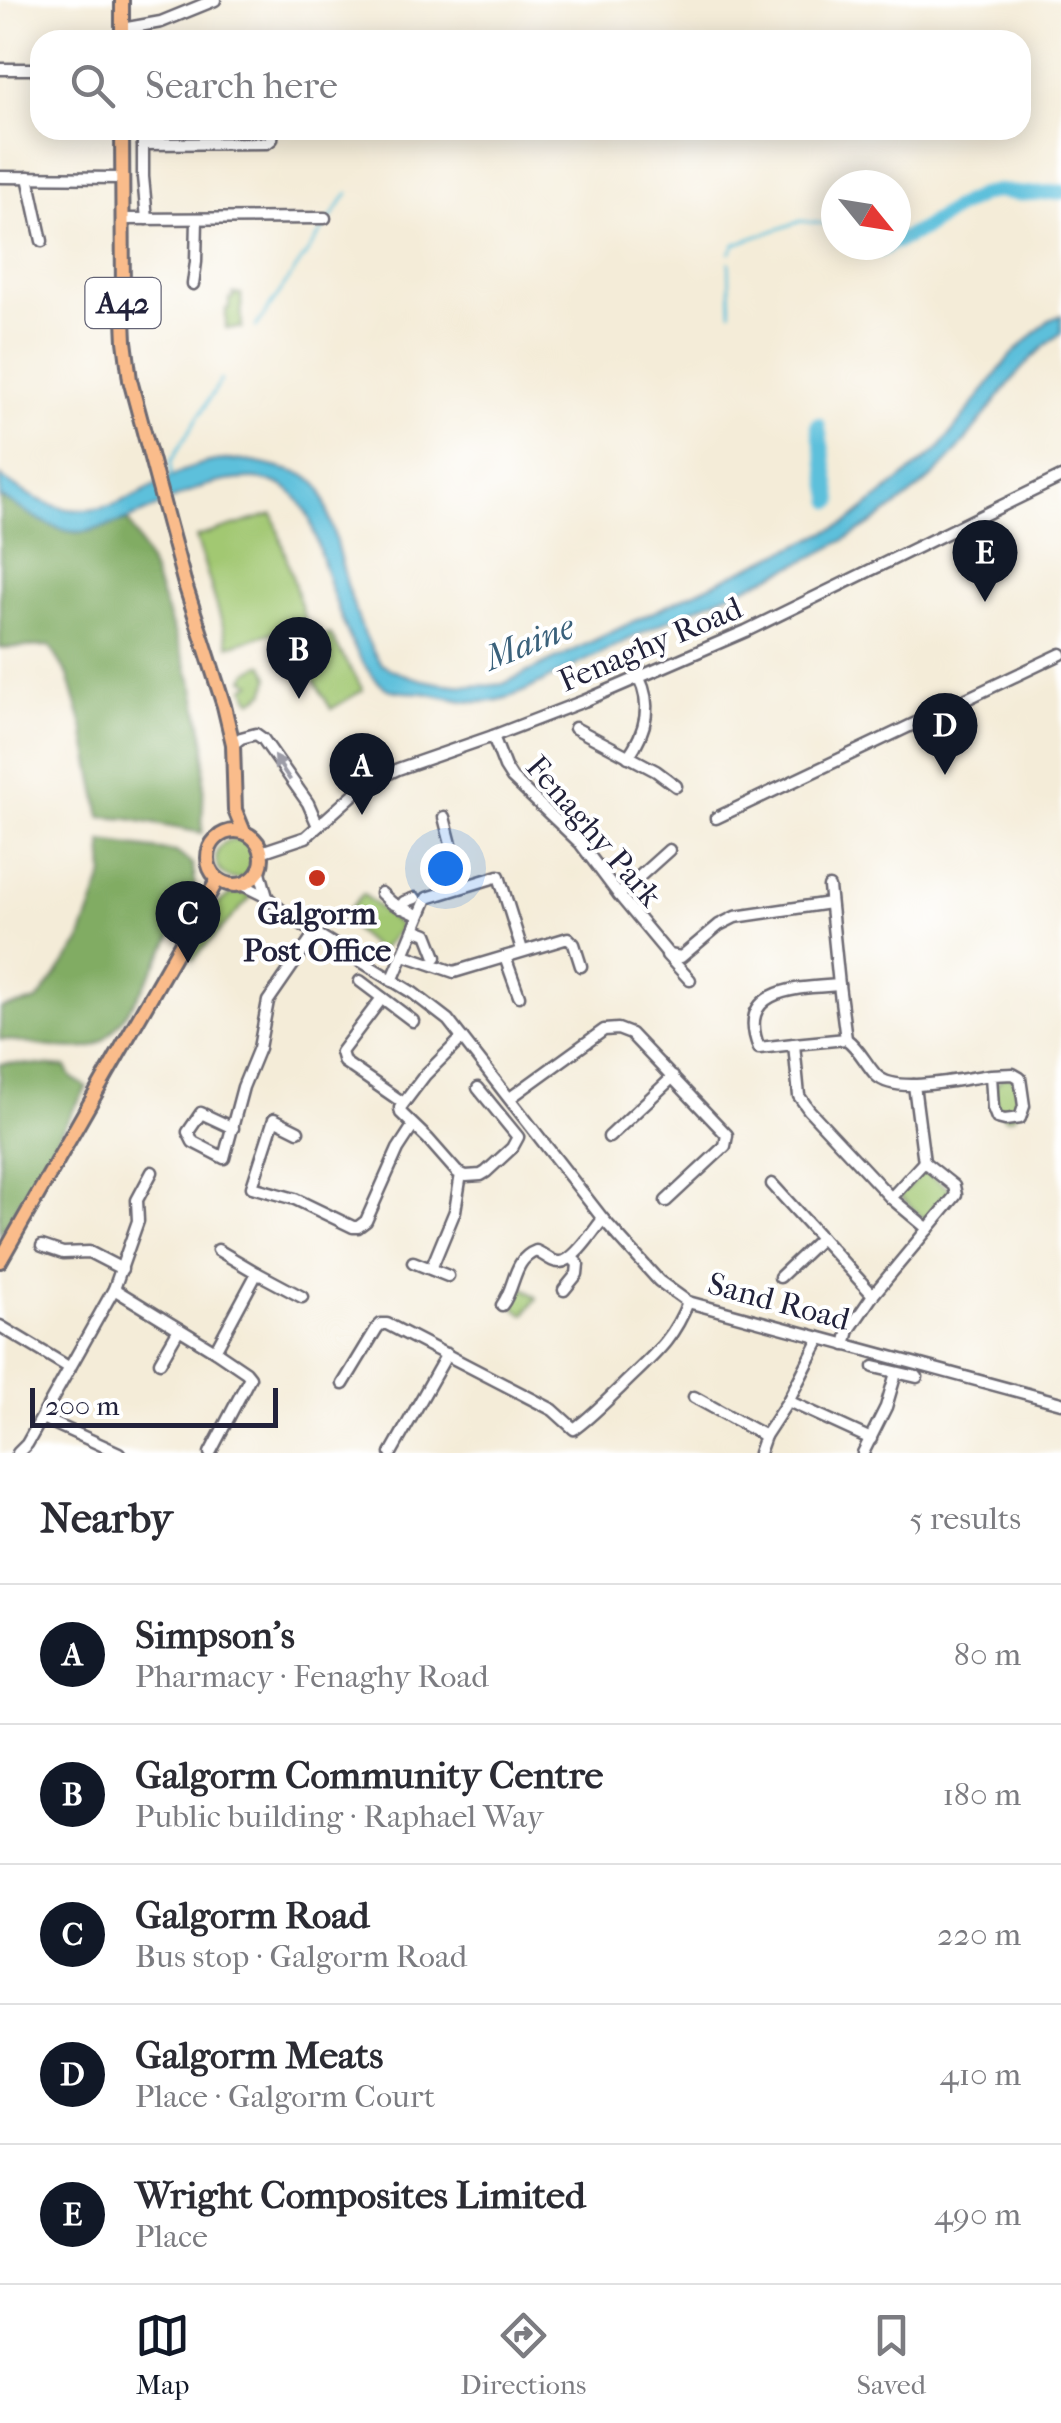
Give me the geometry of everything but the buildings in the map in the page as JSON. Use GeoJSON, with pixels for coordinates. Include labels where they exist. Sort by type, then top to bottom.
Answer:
{"type":"FeatureCollection","features":[{"type":"Feature","properties":{"kind":"main road"},"geometry":{"type":"LineString","coordinates":[[122,0],[122,30]]}},
{"type":"Feature","properties":{"kind":"main road","name":"A42"},"geometry":{"type":"LineString","coordinates":[[122,140],[124,340],[130,380],[233,744],[235,810],[244,832],[254,839],[261,852]]}},
{"type":"Feature","properties":{"kind":"main road"},"geometry":{"type":"LineString","coordinates":[[235,810],[209,848],[209,866],[218,879],[241,884],[260,868],[261,852]]}},
{"type":"Feature","properties":{"kind":"main road"},"geometry":{"type":"LineString","coordinates":[[219,836],[234,830],[244,832]]}},
{"type":"Feature","properties":{"kind":"main road"},"geometry":{"type":"LineString","coordinates":[[0,1261],[218,879]]}},
{"type":"Feature","properties":{"kind":"street"},"geometry":{"type":"LineString","coordinates":[[135,30],[215,0]]}},
{"type":"Feature","properties":{"kind":"street"},"geometry":{"type":"LineString","coordinates":[[0,69],[30,69]]}},
{"type":"Feature","properties":{"kind":"street"},"geometry":{"type":"LineString","coordinates":[[144,140],[148,219]]}},
{"type":"Feature","properties":{"kind":"street"},"geometry":{"type":"LineString","coordinates":[[144,144],[271,140]]}},
{"type":"Feature","properties":{"kind":"street"},"geometry":{"type":"LineString","coordinates":[[0,178],[122,178]]}},
{"type":"Feature","properties":{"kind":"street"},"geometry":{"type":"LineString","coordinates":[[28,178],[42,241]]}},
{"type":"Feature","properties":{"kind":"street"},"geometry":{"type":"LineString","coordinates":[[124,219],[325,218]]}},
{"type":"Feature","properties":{"kind":"street"},"geometry":{"type":"LineString","coordinates":[[193,284],[196,220]]}},
{"type":"Feature","properties":{"kind":"street"},"geometry":{"type":"LineString","coordinates":[[1058,479],[1061,493]]}},
{"type":"Feature","properties":{"kind":"street","name":"Fenaghy Road"},"geometry":{"type":"LineString","coordinates":[[261,852],[306,837],[364,786],[398,768],[639,678],[746,631],[1058,479]]}},
{"type":"Feature","properties":{"kind":"street"},"geometry":{"type":"LineString","coordinates":[[716,818],[1061,654]]}},
{"type":"Feature","properties":{"kind":"street"},"geometry":{"type":"LineString","coordinates":[[628,757],[639,741],[647,715],[639,678]]}},
{"type":"Feature","properties":{"kind":"street"},"geometry":{"type":"LineString","coordinates":[[575,728],[656,771],[676,786]]}},
{"type":"Feature","properties":{"kind":"street"},"geometry":{"type":"LineString","coordinates":[[233,744],[248,735],[256,734],[263,739],[308,804],[318,826]]}},
{"type":"Feature","properties":{"kind":"street","name":"Fenaghy Park"},"geometry":{"type":"LineString","coordinates":[[492,736],[512,778],[580,843],[670,955],[682,957],[719,925],[735,917],[830,903]]}},
{"type":"Feature","properties":{"kind":"street"},"geometry":{"type":"LineString","coordinates":[[444,817],[462,887]]}},
{"type":"Feature","properties":{"kind":"street"},"geometry":{"type":"LineString","coordinates":[[619,894],[669,850]]}},
{"type":"Feature","properties":{"kind":"street"},"geometry":{"type":"LineString","coordinates":[[260,868],[266,897]]}},
{"type":"Feature","properties":{"kind":"street"},"geometry":{"type":"LineString","coordinates":[[392,981],[427,898],[499,876],[522,950]]}},
{"type":"Feature","properties":{"kind":"street","name":"Sand Road"},"geometry":{"type":"LineString","coordinates":[[241,884],[448,1020],[602,1219],[659,1281],[688,1302],[1061,1403]]}},
{"type":"Feature","properties":{"kind":"street"},"geometry":{"type":"LineString","coordinates":[[829,887],[846,1039]]}},
{"type":"Feature","properties":{"kind":"street"},"geometry":{"type":"LineString","coordinates":[[382,893],[392,903],[418,915]]}},
{"type":"Feature","properties":{"kind":"street"},"geometry":{"type":"LineString","coordinates":[[401,908],[404,902],[416,898]]}},
{"type":"Feature","properties":{"kind":"street"},"geometry":{"type":"LineString","coordinates":[[414,929],[427,934],[436,957]]}},
{"type":"Feature","properties":{"kind":"street"},"geometry":{"type":"LineString","coordinates":[[233,1128],[201,1113],[188,1132],[193,1142],[224,1158],[233,1128],[243,1088],[259,1048],[268,1001],[315,933]]}},
{"type":"Feature","properties":{"kind":"street"},"geometry":{"type":"LineString","coordinates":[[404,955],[454,972],[568,938],[581,966]]}},
{"type":"Feature","properties":{"kind":"street"},"geometry":{"type":"LineString","coordinates":[[660,946],[690,980]]}},
{"type":"Feature","properties":{"kind":"street"},"geometry":{"type":"LineString","coordinates":[[505,956],[519,996]]}},
{"type":"Feature","properties":{"kind":"street"},"geometry":{"type":"LineString","coordinates":[[360,981],[413,1020]]}},
{"type":"Feature","properties":{"kind":"street"},"geometry":{"type":"LineString","coordinates":[[839,986],[780,991],[761,1004],[754,1023],[758,1048],[846,1039],[878,1078],[892,1085],[914,1085],[991,1075],[1013,1074],[1020,1078],[1024,1106],[1020,1118],[997,1118],[992,1108],[991,1075]]}},
{"type":"Feature","properties":{"kind":"street"},"geometry":{"type":"LineString","coordinates":[[382,998],[340,1052],[344,1062],[402,1102]]}},
{"type":"Feature","properties":{"kind":"street"},"geometry":{"type":"LineString","coordinates":[[510,1098],[604,1030],[632,1034],[727,1135],[725,1146],[666,1201]]}},
{"type":"Feature","properties":{"kind":"street"},"geometry":{"type":"LineString","coordinates":[[462,1038],[424,1075],[402,1102],[400,1113],[461,1174],[481,1175],[517,1142],[516,1133],[478,1088]]}},
{"type":"Feature","properties":{"kind":"street"},"geometry":{"type":"LineString","coordinates":[[794,1044],[799,1096],[809,1110],[891,1198],[928,1228]]}},
{"type":"Feature","properties":{"kind":"street"},"geometry":{"type":"LineString","coordinates":[[610,1138],[673,1077]]}},
{"type":"Feature","properties":{"kind":"street"},"geometry":{"type":"LineString","coordinates":[[845,1345],[849,1330],[873,1295],[956,1195],[954,1186],[925,1162],[914,1085]]}},
{"type":"Feature","properties":{"kind":"street"},"geometry":{"type":"LineString","coordinates":[[298,1131],[274,1119],[252,1187],[295,1199],[358,1227],[366,1221],[398,1149],[413,1126]]}},
{"type":"Feature","properties":{"kind":"street"},"geometry":{"type":"LineString","coordinates":[[891,1198],[925,1162]]}},
{"type":"Feature","properties":{"kind":"street"},"geometry":{"type":"LineString","coordinates":[[18,1453],[27,1444],[114,1289],[138,1221],[137,1200],[152,1172]]}},
{"type":"Feature","properties":{"kind":"street"},"geometry":{"type":"LineString","coordinates":[[431,1270],[455,1212],[461,1174]]}},
{"type":"Feature","properties":{"kind":"street"},"geometry":{"type":"LineString","coordinates":[[772,1184],[873,1295]]}},
{"type":"Feature","properties":{"kind":"street"},"geometry":{"type":"LineString","coordinates":[[502,1305],[510,1294],[515,1272],[527,1255],[536,1252],[556,1262],[572,1258],[602,1219]]}},
{"type":"Feature","properties":{"kind":"street"},"geometry":{"type":"LineString","coordinates":[[780,1277],[821,1238]]}},
{"type":"Feature","properties":{"kind":"street"},"geometry":{"type":"LineString","coordinates":[[42,1246],[62,1253],[89,1252],[122,1269]]}},
{"type":"Feature","properties":{"kind":"street"},"geometry":{"type":"LineString","coordinates":[[218,1250],[302,1297]]}},
{"type":"Feature","properties":{"kind":"street"},"geometry":{"type":"LineString","coordinates":[[564,1290],[578,1270],[572,1258]]}},
{"type":"Feature","properties":{"kind":"street"},"geometry":{"type":"LineString","coordinates":[[413,1262],[448,1276]]}},
{"type":"Feature","properties":{"kind":"street"},"geometry":{"type":"LineString","coordinates":[[215,1351],[258,1273]]}},
{"type":"Feature","properties":{"kind":"street"},"geometry":{"type":"LineString","coordinates":[[114,1289],[215,1351],[250,1378],[210,1453]]}},
{"type":"Feature","properties":{"kind":"street"},"geometry":{"type":"LineString","coordinates":[[343,1384],[376,1328],[387,1324],[553,1410],[574,1429],[664,1346],[688,1302]]}},
{"type":"Feature","properties":{"kind":"street"},"geometry":{"type":"LineString","coordinates":[[0,1326],[70,1368]]}},
{"type":"Feature","properties":{"kind":"street"},"geometry":{"type":"LineString","coordinates":[[160,1362],[179,1329]]}},
{"type":"Feature","properties":{"kind":"street"},"geometry":{"type":"LineString","coordinates":[[759,1453],[820,1339]]}},
{"type":"Feature","properties":{"kind":"street"},"geometry":{"type":"LineString","coordinates":[[395,1451],[447,1354]]}},
{"type":"Feature","properties":{"kind":"street"},"geometry":{"type":"LineString","coordinates":[[874,1367],[917,1378]]}},
{"type":"Feature","properties":{"kind":"street"},"geometry":{"type":"LineString","coordinates":[[863,1453],[886,1407],[896,1372]]}},
{"type":"Feature","properties":{"kind":"street"},"geometry":{"type":"LineString","coordinates":[[694,1398],[765,1436]]}},
{"type":"Feature","properties":{"kind":"street"},"geometry":{"type":"LineString","coordinates":[[788,1401],[871,1439]]}},
{"type":"Feature","properties":{"kind":"street"},"geometry":{"type":"LineString","coordinates":[[42,1418],[119,1453]]}},
{"type":"Feature","properties":{"kind":"green space"},"geometry":{"type":"Polygon","coordinates":[[[233,294],[241,294],[242,328],[226,328],[226,309],[233,294]]]}},
{"type":"Feature","properties":{"kind":"green space"},"geometry":{"type":"Polygon","coordinates":[[[0,497],[57,528],[80,533],[128,520],[149,562],[194,688],[205,745],[202,833],[101,817],[84,730],[68,675],[50,646],[0,648],[0,497]]]}},
{"type":"Feature","properties":{"kind":"green space"},"geometry":{"type":"Polygon","coordinates":[[[273,514],[306,622],[229,646],[196,537],[273,514]]]}},
{"type":"Feature","properties":{"kind":"green space"},"geometry":{"type":"Polygon","coordinates":[[[330,634],[363,690],[331,709],[298,653],[330,634]]]}},
{"type":"Feature","properties":{"kind":"green space"},"geometry":{"type":"Polygon","coordinates":[[[261,665],[269,677],[266,692],[252,701],[244,688],[252,683],[244,679],[261,665]]]}},
{"type":"Feature","properties":{"kind":"green space"},"geometry":{"type":"Polygon","coordinates":[[[236,839],[250,845],[256,859],[250,873],[236,879],[222,873],[216,859],[222,845],[236,839]]]}},
{"type":"Feature","properties":{"kind":"green space"},"geometry":{"type":"Polygon","coordinates":[[[102,842],[176,852],[192,864],[194,886],[165,949],[119,1023],[92,1047],[59,1048],[0,1039],[1,1008],[37,1001],[79,944],[104,874],[102,842]]]}},
{"type":"Feature","properties":{"kind":"green space"},"geometry":{"type":"Polygon","coordinates":[[[236,892],[252,896],[193,959],[188,957],[205,919],[236,892]]]}},
{"type":"Feature","properties":{"kind":"green space"},"geometry":{"type":"Polygon","coordinates":[[[363,894],[401,927],[379,952],[341,918],[363,894]]]}},
{"type":"Feature","properties":{"kind":"green space"},"geometry":{"type":"Polygon","coordinates":[[[0,1064],[66,1067],[72,1078],[87,1087],[0,1236],[0,1064]]]}},
{"type":"Feature","properties":{"kind":"green space"},"geometry":{"type":"Polygon","coordinates":[[[1008,1076],[1018,1082],[1020,1105],[1013,1117],[1006,1118],[997,1109],[994,1086],[1008,1076]]]}},
{"type":"Feature","properties":{"kind":"green space"},"geometry":{"type":"Polygon","coordinates":[[[925,1168],[953,1191],[929,1219],[900,1197],[902,1190],[925,1168]]]}},
{"type":"Feature","properties":{"kind":"green space"},"geometry":{"type":"Polygon","coordinates":[[[522,1286],[537,1298],[524,1315],[514,1308],[522,1286]]]}},
{"type":"Feature","properties":{"kind":"water"},"geometry":{"type":"Polygon","coordinates":[[[1061,315],[1061,333],[1023,367],[943,467],[882,516],[810,558],[663,623],[527,690],[488,702],[395,691],[372,675],[338,609],[309,517],[282,485],[255,479],[214,483],[128,520],[82,532],[47,524],[0,497],[0,476],[46,503],[78,510],[116,504],[206,463],[245,461],[301,474],[320,488],[352,601],[381,664],[441,683],[503,684],[847,523],[939,449],[1010,356],[1049,320],[1061,315]]]}},
{"type":"Feature","properties":{"kind":"waterway"},"geometry":{"type":"LineString","coordinates":[[911,235],[983,194],[1061,192]]}},
{"type":"Feature","properties":{"kind":"waterway"},"geometry":{"type":"LineString","coordinates":[[256,327],[348,193]]}},
{"type":"Feature","properties":{"kind":"waterway"},"geometry":{"type":"LineString","coordinates":[[730,253],[735,244],[801,221],[821,223]]}},
{"type":"Feature","properties":{"kind":"waterway"},"geometry":{"type":"LineString","coordinates":[[729,262],[731,312]]}},
{"type":"Feature","properties":{"kind":"waterway"},"geometry":{"type":"LineString","coordinates":[[171,480],[171,461],[221,380]]}},
{"type":"Feature","properties":{"kind":"waterway"},"geometry":{"type":"LineString","coordinates":[[818,425],[832,501]]}},
{"type":"Feature","properties":{"kind":"place","name":"Wright Composites Limited"},"geometry":{"type":"Point","coordinates":[985,602]}},
{"type":"Feature","properties":{"kind":"place","name":"Galgorm Community Centre"},"geometry":{"type":"Point","coordinates":[299,699]}},
{"type":"Feature","properties":{"kind":"place","name":"Galgorm Meats"},"geometry":{"type":"Point","coordinates":[945,775]}},
{"type":"Feature","properties":{"kind":"place","name":"Simpson's"},"geometry":{"type":"Point","coordinates":[362,815]}},
{"type":"Feature","properties":{"kind":"place","name":"Galgorm Post Office"},"geometry":{"type":"Point","coordinates":[317,878]}},
{"type":"Feature","properties":{"kind":"place","name":"Galgorm Road"},"geometry":{"type":"Point","coordinates":[188,963]}},
{"type":"Feature","properties":{"kind":"water label","name":"Maine"},"geometry":{"type":"Point","coordinates":[529,642]}}]}
